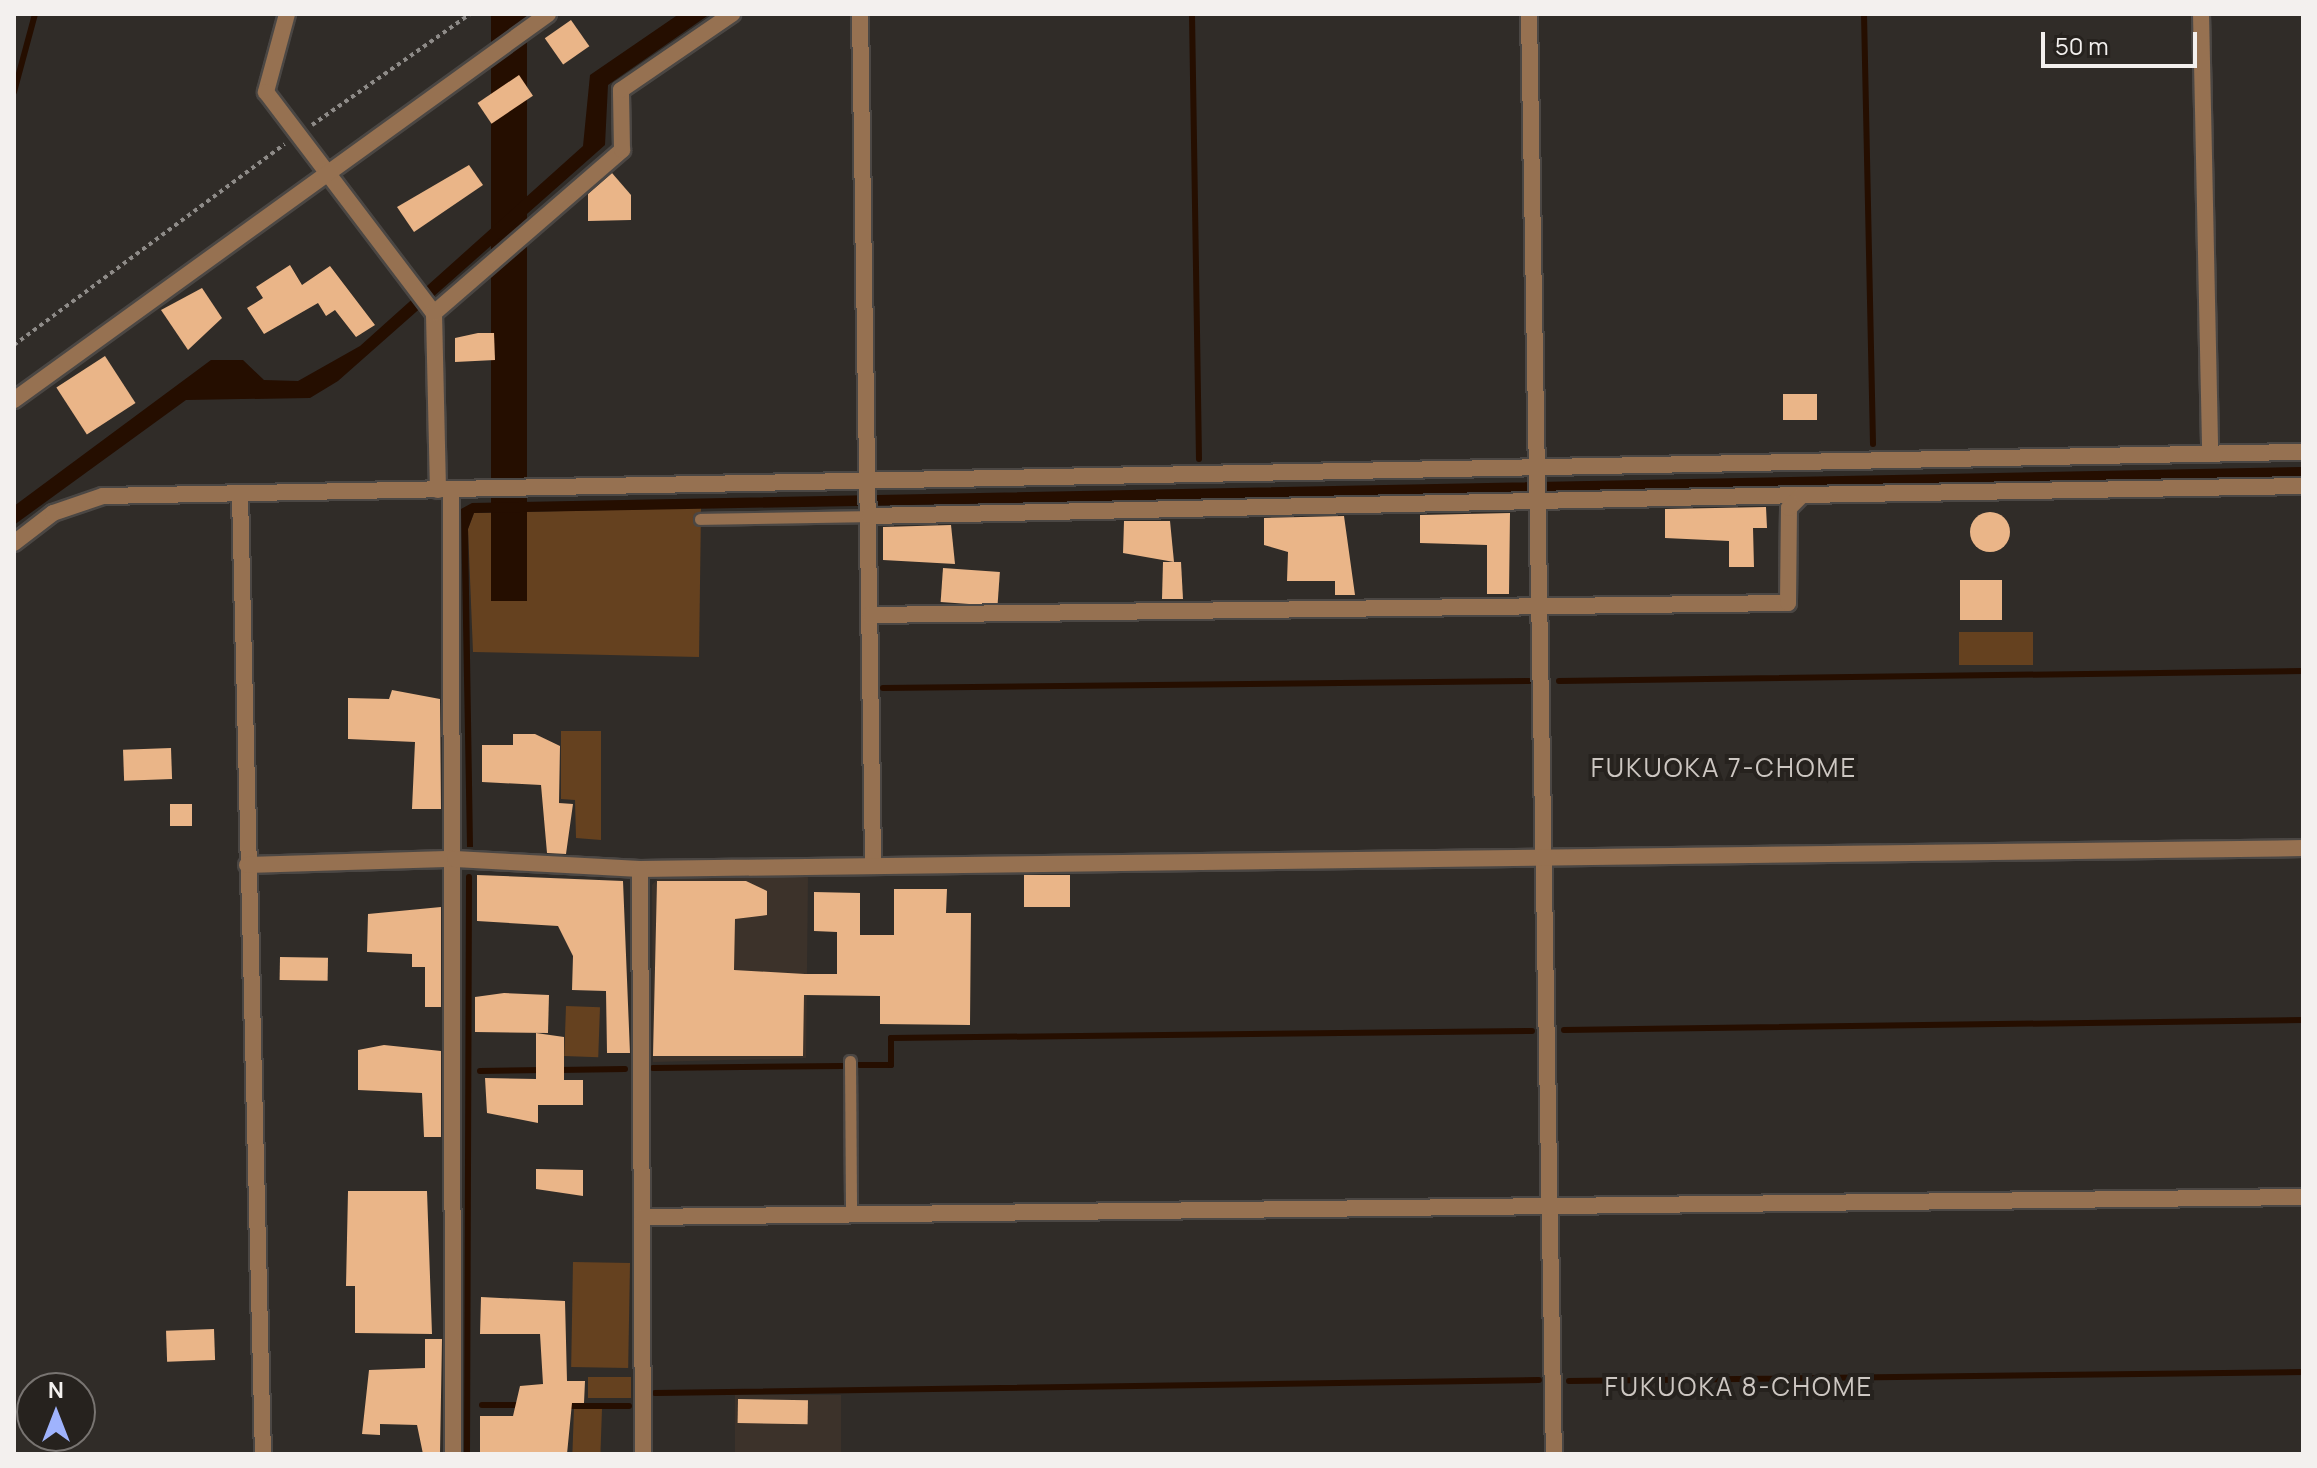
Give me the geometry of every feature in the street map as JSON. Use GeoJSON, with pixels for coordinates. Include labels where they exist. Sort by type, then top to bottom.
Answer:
{"type":"FeatureCollection","features":[{"type":"Feature","properties":{"kind":"street"},"geometry":{"type":"LineString","coordinates":[[287,14],[266,92],[415,292],[432,310],[445,490],[455,859],[453,1454]]}},
{"type":"Feature","properties":{"kind":"street"},"geometry":{"type":"LineString","coordinates":[[14,400],[323,171],[548,14]]}},
{"type":"Feature","properties":{"kind":"street"},"geometry":{"type":"LineString","coordinates":[[432,310],[622,150],[621,90],[732,14]]}},
{"type":"Feature","properties":{"kind":"street"},"geometry":{"type":"LineString","coordinates":[[860,14],[870,481],[873,863]]}},
{"type":"Feature","properties":{"kind":"street"},"geometry":{"type":"LineString","coordinates":[[1529,14],[1540,468],[1554,1454]]}},
{"type":"Feature","properties":{"kind":"street"},"geometry":{"type":"LineString","coordinates":[[2201,14],[2210,454]]}},
{"type":"Feature","properties":{"kind":"street"},"geometry":{"type":"LineString","coordinates":[[14,543],[75,502],[240,495],[2303,452]]}},
{"type":"Feature","properties":{"kind":"street"},"geometry":{"type":"LineString","coordinates":[[870,516],[1540,496],[1802,495],[2303,486]]}},
{"type":"Feature","properties":{"kind":"street"},"geometry":{"type":"LineString","coordinates":[[240,495],[263,1454]]}},
{"type":"Feature","properties":{"kind":"street"},"geometry":{"type":"LineString","coordinates":[[870,615],[1788,603],[1789,508],[1802,495]]}},
{"type":"Feature","properties":{"kind":"street"},"geometry":{"type":"LineString","coordinates":[[247,865],[455,859],[640,869],[873,863],[2303,848]]}},
{"type":"Feature","properties":{"kind":"street"},"geometry":{"type":"LineString","coordinates":[[640,869],[643,1454]]}},
{"type":"Feature","properties":{"kind":"street"},"geometry":{"type":"LineString","coordinates":[[642,1217],[2303,1197]]}},
{"type":"Feature","properties":{"kind":"lane"},"geometry":{"type":"LineString","coordinates":[[700,519],[870,516]]}},
{"type":"Feature","properties":{"kind":"lane"},"geometry":{"type":"LineString","coordinates":[[850,1061],[851,1214]]}},
{"type":"Feature","properties":{"kind":"path"},"geometry":{"type":"LineString","coordinates":[[14,345],[470,14]]}},
{"type":"Feature","properties":{"kind":"shaded area"},"geometry":{"type":"Polygon","coordinates":[[[491,14],[527,14],[527,601],[491,601],[491,14]]]}},
{"type":"Feature","properties":{"kind":"shaded area"},"geometry":{"type":"Polygon","coordinates":[[[679,14],[710,14],[608,85],[605,145],[338,381],[310,398],[186,400],[14,525],[14,506],[211,360],[243,360],[264,380],[298,381],[360,346],[583,146],[590,75],[679,14]]]}},
{"type":"Feature","properties":{"kind":"shaded area"},"geometry":{"type":"Polygon","coordinates":[[[2303,467],[2303,479],[474,513],[468,529],[473,847],[467,847],[461,509],[472,503],[2303,467]]]}},
{"type":"Feature","properties":{"kind":"shaded area"},"geometry":{"type":"Polygon","coordinates":[[[701,508],[699,657],[473,652],[468,529],[474,513],[701,508]]]}},
{"type":"Feature","properties":{"kind":"shaded area"},"geometry":{"type":"Polygon","coordinates":[[[1959,632],[2033,632],[2033,665],[1959,665],[1959,632]]]}},
{"type":"Feature","properties":{"kind":"shaded area"},"geometry":{"type":"Polygon","coordinates":[[[561,731],[601,731],[601,840],[576,838],[575,800],[561,799],[561,731]]]}},
{"type":"Feature","properties":{"kind":"shaded area"},"geometry":{"type":"Polygon","coordinates":[[[808,875],[806,1058],[653,1062],[652,885],[659,877],[808,875]]]}},
{"type":"Feature","properties":{"kind":"shaded area"},"geometry":{"type":"Polygon","coordinates":[[[566,1006],[600,1007],[598,1057],[564,1056],[566,1006]]]}},
{"type":"Feature","properties":{"kind":"shaded area"},"geometry":{"type":"Polygon","coordinates":[[[573,1262],[630,1263],[628,1368],[571,1367],[573,1262]]]}},
{"type":"Feature","properties":{"kind":"shaded area"},"geometry":{"type":"Polygon","coordinates":[[[588,1377],[631,1377],[631,1398],[588,1398],[588,1377]]]}},
{"type":"Feature","properties":{"kind":"shaded area"},"geometry":{"type":"Polygon","coordinates":[[[735,1395],[841,1395],[841,1454],[735,1454],[735,1395]]]}},
{"type":"Feature","properties":{"kind":"shaded area"},"geometry":{"type":"Polygon","coordinates":[[[574,1408],[602,1409],[600,1454],[572,1454],[574,1408]]]}},
{"type":"Feature","properties":{"kind":"building"},"geometry":{"type":"Polygon","coordinates":[[[571,20],[589,46],[563,65],[545,38],[571,20]]]}},
{"type":"Feature","properties":{"kind":"building"},"geometry":{"type":"Polygon","coordinates":[[[519,75],[533,96],[492,124],[478,103],[519,75]]]}},
{"type":"Feature","properties":{"kind":"building"},"geometry":{"type":"Polygon","coordinates":[[[469,165],[483,185],[414,232],[397,207],[469,165]]]}},
{"type":"Feature","properties":{"kind":"building"},"geometry":{"type":"Polygon","coordinates":[[[612,173],[631,195],[631,220],[588,221],[588,194],[612,173]]]}},
{"type":"Feature","properties":{"kind":"building"},"geometry":{"type":"Polygon","coordinates":[[[290,265],[302,285],[330,266],[375,325],[356,337],[335,310],[326,316],[318,303],[264,334],[247,308],[263,298],[256,287],[290,265]]]}},
{"type":"Feature","properties":{"kind":"building"},"geometry":{"type":"Polygon","coordinates":[[[202,288],[222,318],[188,350],[161,310],[202,288]]]}},
{"type":"Feature","properties":{"kind":"building"},"geometry":{"type":"Polygon","coordinates":[[[494,333],[495,360],[455,362],[455,338],[494,333]]]}},
{"type":"Feature","properties":{"kind":"building"},"geometry":{"type":"Polygon","coordinates":[[[105,356],[135,403],[87,435],[56,388],[105,356]]]}},
{"type":"Feature","properties":{"kind":"building"},"geometry":{"type":"Polygon","coordinates":[[[1783,394],[1817,394],[1817,420],[1783,420],[1783,394]]]}},
{"type":"Feature","properties":{"kind":"building"},"geometry":{"type":"Polygon","coordinates":[[[1766,507],[1767,528],[1753,528],[1754,567],[1729,567],[1729,541],[1665,538],[1665,509],[1766,507]]]}},
{"type":"Feature","properties":{"kind":"building"},"geometry":{"type":"Polygon","coordinates":[[[1990,512],[2004,518],[2010,532],[2004,546],[1990,552],[1976,546],[1970,532],[1976,518],[1990,512]]]}},
{"type":"Feature","properties":{"kind":"building"},"geometry":{"type":"Polygon","coordinates":[[[1510,513],[1509,594],[1487,594],[1487,545],[1420,543],[1420,515],[1510,513]]]}},
{"type":"Feature","properties":{"kind":"building"},"geometry":{"type":"Polygon","coordinates":[[[1344,516],[1355,595],[1335,595],[1335,581],[1287,581],[1288,552],[1264,545],[1264,518],[1344,516]]]}},
{"type":"Feature","properties":{"kind":"building"},"geometry":{"type":"Polygon","coordinates":[[[1124,521],[1170,521],[1174,562],[1123,553],[1124,521]]]}},
{"type":"Feature","properties":{"kind":"building"},"geometry":{"type":"Polygon","coordinates":[[[951,525],[955,564],[883,560],[883,527],[951,525]]]}},
{"type":"Feature","properties":{"kind":"building"},"geometry":{"type":"Polygon","coordinates":[[[1163,562],[1181,562],[1183,599],[1162,599],[1163,562]]]}},
{"type":"Feature","properties":{"kind":"building"},"geometry":{"type":"Polygon","coordinates":[[[943,568],[1000,572],[997,606],[941,602],[943,568]]]}},
{"type":"Feature","properties":{"kind":"building"},"geometry":{"type":"Polygon","coordinates":[[[1960,580],[2002,580],[2002,620],[1960,620],[1960,580]]]}},
{"type":"Feature","properties":{"kind":"building"},"geometry":{"type":"Polygon","coordinates":[[[392,690],[440,699],[441,809],[412,809],[415,742],[348,739],[348,698],[389,699],[392,690]]]}},
{"type":"Feature","properties":{"kind":"building"},"geometry":{"type":"Polygon","coordinates":[[[513,734],[535,734],[560,746],[559,803],[573,804],[566,854],[547,853],[541,785],[482,782],[482,745],[513,745],[513,734]]]}},
{"type":"Feature","properties":{"kind":"building"},"geometry":{"type":"Polygon","coordinates":[[[171,748],[172,779],[124,781],[123,750],[171,748]]]}},
{"type":"Feature","properties":{"kind":"building"},"geometry":{"type":"Polygon","coordinates":[[[170,804],[192,804],[192,826],[170,826],[170,804]]]}},
{"type":"Feature","properties":{"kind":"building"},"geometry":{"type":"Polygon","coordinates":[[[477,875],[623,881],[630,1053],[607,1053],[606,991],[572,990],[573,956],[558,926],[477,921],[477,875]]]}},
{"type":"Feature","properties":{"kind":"building"},"geometry":{"type":"Polygon","coordinates":[[[1024,875],[1070,875],[1070,907],[1024,907],[1024,875]]]}},
{"type":"Feature","properties":{"kind":"building"},"geometry":{"type":"Polygon","coordinates":[[[657,881],[746,881],[767,891],[767,915],[735,919],[734,970],[805,974],[837,974],[837,932],[814,931],[814,892],[860,893],[860,935],[894,935],[894,889],[947,889],[946,913],[971,913],[970,1025],[880,1024],[880,996],[804,995],[803,1056],[653,1056],[657,881]]]}},
{"type":"Feature","properties":{"kind":"building"},"geometry":{"type":"Polygon","coordinates":[[[441,907],[441,1007],[425,1007],[425,967],[412,967],[412,954],[367,952],[368,914],[441,907]]]}},
{"type":"Feature","properties":{"kind":"building"},"geometry":{"type":"Polygon","coordinates":[[[280,957],[328,958],[328,981],[280,980],[280,957]]]}},
{"type":"Feature","properties":{"kind":"building"},"geometry":{"type":"Polygon","coordinates":[[[504,993],[549,995],[548,1033],[475,1032],[475,997],[504,993]]]}},
{"type":"Feature","properties":{"kind":"building"},"geometry":{"type":"Polygon","coordinates":[[[536,1033],[564,1037],[564,1080],[583,1080],[583,1105],[538,1105],[538,1123],[487,1113],[485,1078],[536,1079],[536,1033]]]}},
{"type":"Feature","properties":{"kind":"building"},"geometry":{"type":"Polygon","coordinates":[[[384,1045],[441,1051],[441,1137],[424,1137],[422,1093],[358,1090],[358,1050],[384,1045]]]}},
{"type":"Feature","properties":{"kind":"building"},"geometry":{"type":"Polygon","coordinates":[[[536,1169],[583,1170],[583,1196],[536,1189],[536,1169]]]}},
{"type":"Feature","properties":{"kind":"building"},"geometry":{"type":"Polygon","coordinates":[[[348,1191],[427,1191],[432,1334],[355,1333],[355,1286],[346,1286],[348,1191]]]}},
{"type":"Feature","properties":{"kind":"building"},"geometry":{"type":"Polygon","coordinates":[[[481,1297],[565,1301],[567,1381],[585,1381],[584,1403],[572,1403],[567,1454],[480,1454],[480,1416],[513,1416],[520,1386],[543,1384],[540,1334],[480,1334],[481,1297]]]}},
{"type":"Feature","properties":{"kind":"building"},"geometry":{"type":"Polygon","coordinates":[[[214,1329],[215,1360],[167,1362],[166,1331],[214,1329]]]}},
{"type":"Feature","properties":{"kind":"building"},"geometry":{"type":"Polygon","coordinates":[[[425,1339],[442,1339],[440,1454],[423,1454],[417,1425],[380,1424],[380,1435],[362,1434],[369,1370],[425,1368],[425,1339]]]}},
{"type":"Feature","properties":{"kind":"building"},"geometry":{"type":"Polygon","coordinates":[[[738,1399],[808,1400],[808,1424],[738,1423],[738,1399]]]}},
{"type":"Feature","properties":{"kind":"waterway"},"geometry":{"type":"LineString","coordinates":[[14,92],[35,14]]}},
{"type":"Feature","properties":{"kind":"waterway"},"geometry":{"type":"LineString","coordinates":[[1192,14],[1199,459]]}},
{"type":"Feature","properties":{"kind":"waterway"},"geometry":{"type":"LineString","coordinates":[[1864,14],[1873,444]]}},
{"type":"Feature","properties":{"kind":"waterway"},"geometry":{"type":"LineString","coordinates":[[1559,681],[2303,671]]}},
{"type":"Feature","properties":{"kind":"waterway"},"geometry":{"type":"LineString","coordinates":[[883,688],[1529,681]]}},
{"type":"Feature","properties":{"kind":"waterway"},"geometry":{"type":"LineString","coordinates":[[467,1454],[469,877]]}},
{"type":"Feature","properties":{"kind":"waterway"},"geometry":{"type":"LineString","coordinates":[[1564,1030],[2303,1020]]}},
{"type":"Feature","properties":{"kind":"waterway"},"geometry":{"type":"LineString","coordinates":[[859,1065],[891,1065],[891,1038],[1532,1031]]}},
{"type":"Feature","properties":{"kind":"waterway"},"geometry":{"type":"LineString","coordinates":[[653,1068],[842,1066]]}},
{"type":"Feature","properties":{"kind":"waterway"},"geometry":{"type":"LineString","coordinates":[[559,1070],[625,1069]]}},
{"type":"Feature","properties":{"kind":"waterway"},"geometry":{"type":"LineString","coordinates":[[480,1071],[544,1070]]}},
{"type":"Feature","properties":{"kind":"waterway"},"geometry":{"type":"LineString","coordinates":[[1569,1381],[2303,1372]]}},
{"type":"Feature","properties":{"kind":"waterway"},"geometry":{"type":"LineString","coordinates":[[655,1393],[1539,1380]]}},
{"type":"Feature","properties":{"kind":"waterway"},"geometry":{"type":"LineString","coordinates":[[482,1405],[523,1405]]}},
{"type":"Feature","properties":{"kind":"waterway"},"geometry":{"type":"LineString","coordinates":[[566,1406],[629,1406]]}},
{"type":"Feature","properties":{"kind":"district","name":"FUKUOKA 7-CHOME"},"geometry":{"type":"Point","coordinates":[1724,768]}},
{"type":"Feature","properties":{"kind":"district","name":"FUKUOKA 8-CHOME"},"geometry":{"type":"Point","coordinates":[1739,1387]}}]}
